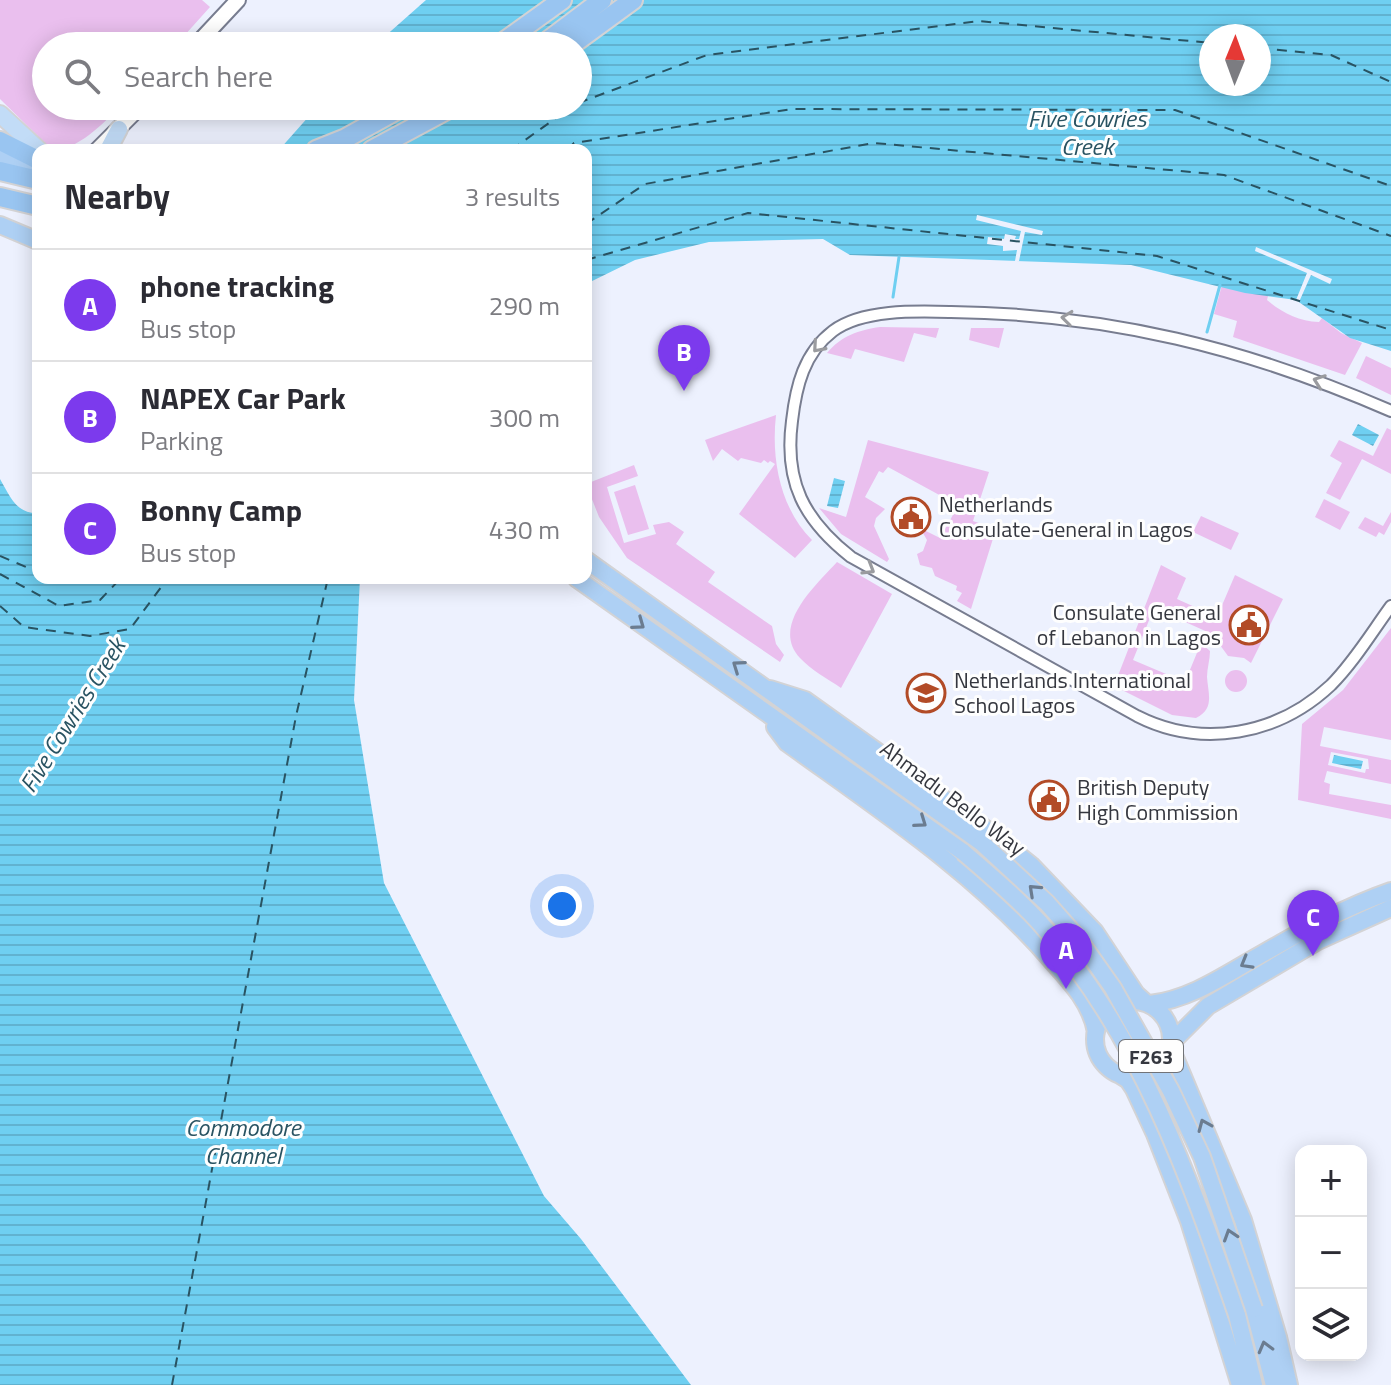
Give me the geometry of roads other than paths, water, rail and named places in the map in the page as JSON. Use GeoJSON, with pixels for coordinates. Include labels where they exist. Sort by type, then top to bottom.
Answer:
{"type":"FeatureCollection","features":[{"type":"Feature","properties":{"kind":"highway"},"geometry":{"type":"LineString","coordinates":[[517,32],[562,0]]}},
{"type":"Feature","properties":{"kind":"highway"},"geometry":{"type":"LineString","coordinates":[[560,32],[602,0]]}},
{"type":"Feature","properties":{"kind":"highway"},"geometry":{"type":"LineString","coordinates":[[589,32],[633,0]]}},
{"type":"Feature","properties":{"kind":"highway"},"geometry":{"type":"LineString","coordinates":[[331,144],[379,120]]}},
{"type":"Feature","properties":{"kind":"highway"},"geometry":{"type":"LineString","coordinates":[[383,144],[428,120]]}},
{"type":"Feature","properties":{"kind":"highway"},"geometry":{"type":"LineString","coordinates":[[0,141],[32,157]]}},
{"type":"Feature","properties":{"kind":"highway"},"geometry":{"type":"LineString","coordinates":[[0,157],[32,176]]}},
{"type":"Feature","properties":{"kind":"highway"},"geometry":{"type":"LineString","coordinates":[[0,171],[32,178]]}},
{"type":"Feature","properties":{"kind":"highway"},"geometry":{"type":"LineString","coordinates":[[0,197],[32,205]]}},
{"type":"Feature","properties":{"kind":"highway"},"geometry":{"type":"LineString","coordinates":[[0,225],[32,238]]}},
{"type":"Feature","properties":{"kind":"highway","name":"Ahmadu Bello Way"},"geometry":{"type":"LineString","coordinates":[[592,564],[982,843],[1047,903],[1077,937],[1113,988],[1171,1091],[1202,1157],[1254,1309],[1274,1385]]}},
{"type":"Feature","properties":{"kind":"highway","name":"Ahmadu Bello Way"},"geometry":{"type":"LineString","coordinates":[[584,584],[963,852],[1038,921],[1110,1017],[1142,1074],[1175,1146],[1237,1315],[1254,1385]]}},
{"type":"Feature","properties":{"kind":"highway"},"geometry":{"type":"LineString","coordinates":[[770,689],[805,700],[987,830],[1031,865],[1095,932],[1136,994],[1164,1016],[1171,1033],[1166,1059],[1150,1073],[1139,1077],[1117,1073]]}},
{"type":"Feature","properties":{"kind":"highway"},"geometry":{"type":"LineString","coordinates":[[764,713],[787,743],[940,853],[988,893],[1033,938],[1069,981],[1089,1010],[1099,1056],[1128,1080],[1155,1134],[1189,1221],[1240,1385]]}},
{"type":"Feature","properties":{"kind":"highway"},"geometry":{"type":"LineString","coordinates":[[1096,1032],[1099,1021],[1114,1006],[1136,1001],[1148,1004],[1166,1002],[1197,991],[1317,922],[1391,891]]}},
{"type":"Feature","properties":{"kind":"highway"},"geometry":{"type":"LineString","coordinates":[[1171,1045],[1208,1006],[1318,941],[1391,908]]}},
{"type":"Feature","properties":{"kind":"highway"},"geometry":{"type":"LineString","coordinates":[[1171,1045],[1243,1220],[1289,1385]]}},
{"type":"Feature","properties":{"kind":"main road"},"geometry":{"type":"LineString","coordinates":[[208,32],[238,0]]}},
{"type":"Feature","properties":{"kind":"main road"},"geometry":{"type":"LineString","coordinates":[[0,114],[32,144]]}},
{"type":"Feature","properties":{"kind":"main road"},"geometry":{"type":"LineString","coordinates":[[103,144],[128,120]]}},
{"type":"Feature","properties":{"kind":"main road"},"geometry":{"type":"LineString","coordinates":[[111,144],[119,129]]}},
{"type":"Feature","properties":{"kind":"street"},"geometry":{"type":"LineString","coordinates":[[1391,411],[1272,364],[1143,330],[1031,314],[907,311],[855,320],[835,329],[818,345],[800,377],[789,448],[795,485],[802,502],[827,539],[851,557],[1137,716],[1158,727],[1180,733],[1215,734],[1258,727],[1306,705],[1342,673],[1391,606]]}},
{"type":"Feature","properties":{"kind":"water","name":"Five Cowries Creek"},"geometry":{"type":"Polygon","coordinates":[[[426,0],[1391,0],[1391,351],[1350,338],[1296,300],[1245,293],[1131,265],[850,255],[823,239],[709,242],[635,260],[592,281],[592,144],[284,144],[306,120],[592,120],[592,32],[390,32],[426,0]]]}},
{"type":"Feature","properties":{"kind":"water"},"geometry":{"type":"Polygon","coordinates":[[[1358,424],[1379,435],[1373,446],[1352,435],[1358,424]]]}},
{"type":"Feature","properties":{"kind":"water"},"geometry":{"type":"Polygon","coordinates":[[[834,478],[845,481],[838,508],[827,506],[834,478]]]}},
{"type":"Feature","properties":{"kind":"water","name":"Commodore Channel"},"geometry":{"type":"Polygon","coordinates":[[[0,479],[19,507],[32,513],[32,584],[360,584],[354,700],[384,883],[544,1196],[581,1239],[691,1385],[0,1385],[0,479]]]}},
{"type":"Feature","properties":{"kind":"water"},"geometry":{"type":"Polygon","coordinates":[[[1334,755],[1363,761],[1361,769],[1332,763],[1334,755]]]}},
{"type":"Feature","properties":{"kind":"waterway"},"geometry":{"type":"LineString","coordinates":[[893,297],[899,257]]}},
{"type":"Feature","properties":{"kind":"waterway"},"geometry":{"type":"LineString","coordinates":[[1207,332],[1220,285]]}},
{"type":"Feature","properties":{"kind":"place","name":"NAPEX Car Park"},"geometry":{"type":"Point","coordinates":[684,391]}},
{"type":"Feature","properties":{"kind":"place","name":"Netherlands Consulate-General in Lagos"},"geometry":{"type":"Point","coordinates":[911,517]}},
{"type":"Feature","properties":{"kind":"place","name":"Consulate General of Lebanon in Lagos"},"geometry":{"type":"Point","coordinates":[1249,625]}},
{"type":"Feature","properties":{"kind":"place","name":"Netherlands International School Lagos"},"geometry":{"type":"Point","coordinates":[926,693]}},
{"type":"Feature","properties":{"kind":"place","name":"British Deputy High Commission"},"geometry":{"type":"Point","coordinates":[1049,800]}},
{"type":"Feature","properties":{"kind":"place","name":"Bonny Camp"},"geometry":{"type":"Point","coordinates":[1313,956]}},
{"type":"Feature","properties":{"kind":"place","name":"phone tracking"},"geometry":{"type":"Point","coordinates":[1066,989]}}]}
